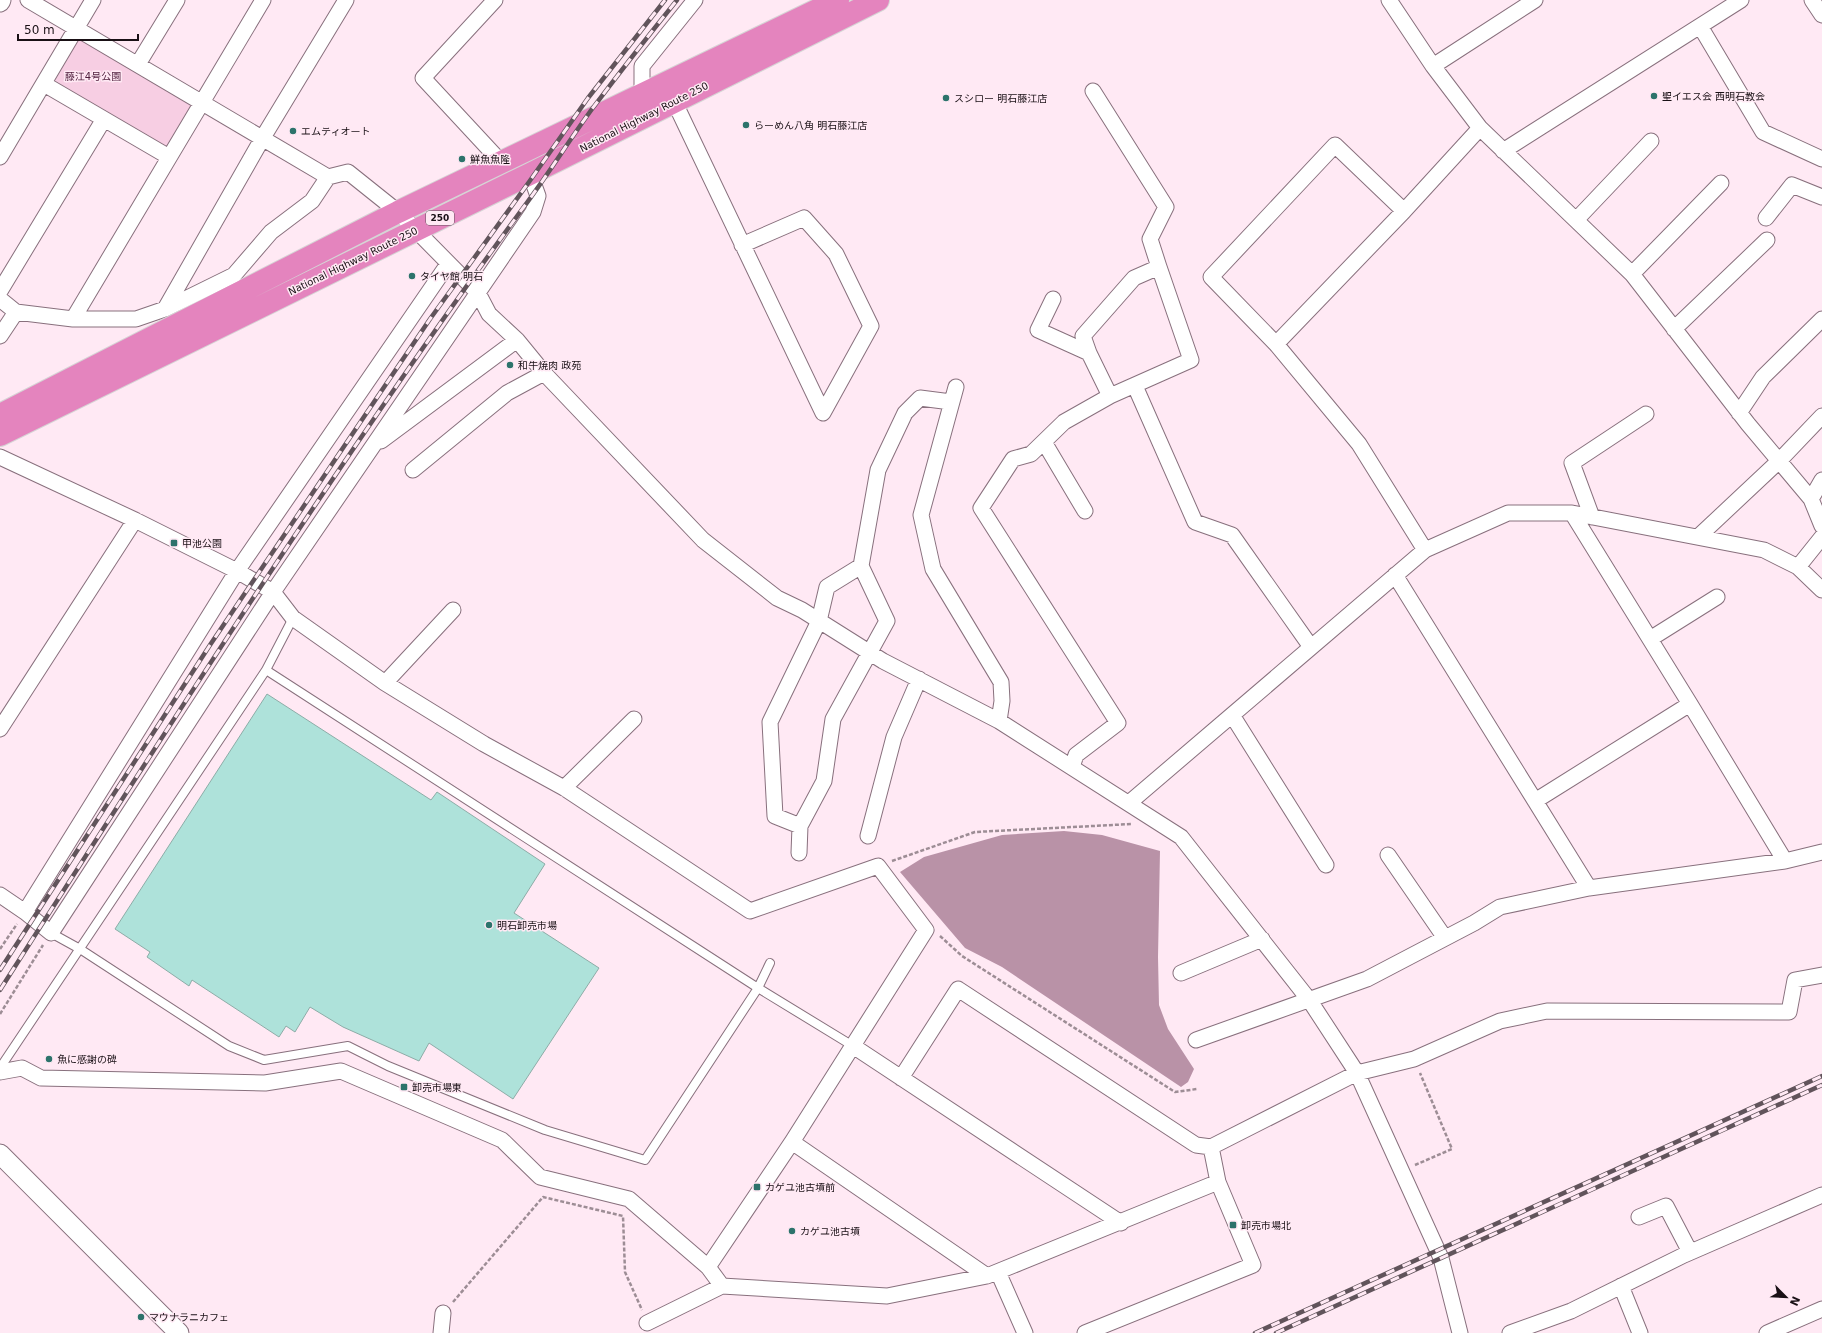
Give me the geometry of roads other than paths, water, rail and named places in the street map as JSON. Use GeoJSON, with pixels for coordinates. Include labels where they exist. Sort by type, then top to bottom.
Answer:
{"type":"FeatureCollection","features":[{"type":"Feature","properties":{"kind":"highway","name":"National Highway Route 250"},"geometry":{"type":"LineString","coordinates":[[0,415],[398,212],[838,0]]}},
{"type":"Feature","properties":{"kind":"highway","name":"National Highway Route 250"},"geometry":{"type":"LineString","coordinates":[[0,435],[530,174],[878,0]]}},
{"type":"Feature","properties":{"kind":"street"},"geometry":{"type":"LineString","coordinates":[[28,0],[262,139],[328,176],[348,172],[398,212],[414,231],[478,293],[490,314],[517,340],[544,373],[703,540],[777,598],[870,652],[999,721],[1181,837],[1310,1001],[1358,1073],[1441,1258],[1460,1333]]}},
{"type":"Feature","properties":{"kind":"street"},"geometry":{"type":"LineString","coordinates":[[0,157],[94,0]]}},
{"type":"Feature","properties":{"kind":"street"},"geometry":{"type":"LineString","coordinates":[[138,64],[177,0]]}},
{"type":"Feature","properties":{"kind":"street"},"geometry":{"type":"LineString","coordinates":[[73,319],[263,0]]}},
{"type":"Feature","properties":{"kind":"street"},"geometry":{"type":"LineString","coordinates":[[165,309],[262,139],[346,0]]}},
{"type":"Feature","properties":{"kind":"street"},"geometry":{"type":"LineString","coordinates":[[495,0],[423,78],[501,162]]}},
{"type":"Feature","properties":{"kind":"street"},"geometry":{"type":"LineString","coordinates":[[642,95],[642,66],[695,0]]}},
{"type":"Feature","properties":{"kind":"street"},"geometry":{"type":"LineString","coordinates":[[1389,0],[1433,66],[1480,128],[1632,274],[1740,413],[1811,499],[1822,526]]}},
{"type":"Feature","properties":{"kind":"street"},"geometry":{"type":"LineString","coordinates":[[1433,66],[1535,0]]}},
{"type":"Feature","properties":{"kind":"street"},"geometry":{"type":"LineString","coordinates":[[1503,151],[1741,0]]}},
{"type":"Feature","properties":{"kind":"street"},"geometry":{"type":"LineString","coordinates":[[1812,0],[1822,15]]}},
{"type":"Feature","properties":{"kind":"street"},"geometry":{"type":"LineString","coordinates":[[1700,26],[1763,132],[1822,159]]}},
{"type":"Feature","properties":{"kind":"street"},"geometry":{"type":"LineString","coordinates":[[44,84],[169,157]]}},
{"type":"Feature","properties":{"kind":"street"},"geometry":{"type":"LineString","coordinates":[[1072,767],[1076,755],[1118,723],[981,508],[1013,459],[1031,454],[1064,422],[1110,396],[1191,360],[1150,239],[1166,207],[1093,91]]}},
{"type":"Feature","properties":{"kind":"street"},"geometry":{"type":"LineString","coordinates":[[674,102],[742,245],[823,413],[871,326],[836,254],[804,218],[742,245]]}},
{"type":"Feature","properties":{"kind":"street"},"geometry":{"type":"LineString","coordinates":[[0,291],[104,119]]}},
{"type":"Feature","properties":{"kind":"street"},"geometry":{"type":"LineString","coordinates":[[1276,344],[1480,128]]}},
{"type":"Feature","properties":{"kind":"street"},"geometry":{"type":"LineString","coordinates":[[1576,220],[1651,141]]}},
{"type":"Feature","properties":{"kind":"street"},"geometry":{"type":"LineString","coordinates":[[1404,210],[1335,145],[1211,277],[1276,344],[1359,444],[1425,550]]}},
{"type":"Feature","properties":{"kind":"street"},"geometry":{"type":"LineString","coordinates":[[0,895],[25,912],[51,933],[273,592],[533,212],[538,196],[530,174]]}},
{"type":"Feature","properties":{"kind":"street"},"geometry":{"type":"LineString","coordinates":[[0,299],[16,312],[73,319],[136,319],[165,309],[234,275],[271,232],[312,201],[328,176]]}},
{"type":"Feature","properties":{"kind":"street"},"geometry":{"type":"LineString","coordinates":[[1632,274],[1721,183]]}},
{"type":"Feature","properties":{"kind":"street"},"geometry":{"type":"LineString","coordinates":[[1766,218],[1792,184],[1822,197]]}},
{"type":"Feature","properties":{"kind":"street"},"geometry":{"type":"LineString","coordinates":[[1674,329],[1767,240]]}},
{"type":"Feature","properties":{"kind":"street"},"geometry":{"type":"LineString","coordinates":[[25,912],[237,571],[448,264]]}},
{"type":"Feature","properties":{"kind":"street"},"geometry":{"type":"LineString","coordinates":[[1110,396],[1089,353],[1084,336],[1134,278],[1160,267]]}},
{"type":"Feature","properties":{"kind":"street"},"geometry":{"type":"LineString","coordinates":[[1053,299],[1038,330],[1089,353]]}},
{"type":"Feature","properties":{"kind":"street"},"geometry":{"type":"LineString","coordinates":[[0,336],[16,312]]}},
{"type":"Feature","properties":{"kind":"street"},"geometry":{"type":"LineString","coordinates":[[1740,413],[1763,376],[1822,320]]}},
{"type":"Feature","properties":{"kind":"street"},"geometry":{"type":"LineString","coordinates":[[371,448],[517,340]]}},
{"type":"Feature","properties":{"kind":"street"},"geometry":{"type":"LineString","coordinates":[[412,470],[507,393],[544,373]]}},
{"type":"Feature","properties":{"kind":"street"},"geometry":{"type":"LineString","coordinates":[[956,386],[921,515],[933,569],[1001,682],[1002,701],[999,721]]}},
{"type":"Feature","properties":{"kind":"street"},"geometry":{"type":"LineString","coordinates":[[1135,386],[1195,522],[1232,535],[1311,647]]}},
{"type":"Feature","properties":{"kind":"street"},"geometry":{"type":"LineString","coordinates":[[799,853],[800,826],[824,781],[833,719],[887,621],[861,566],[878,470],[905,413],[920,398],[951,402]]}},
{"type":"Feature","properties":{"kind":"street"},"geometry":{"type":"LineString","coordinates":[[1592,517],[1572,463],[1646,414]]}},
{"type":"Feature","properties":{"kind":"street"},"geometry":{"type":"LineString","coordinates":[[1698,537],[1779,461],[1822,416]]}},
{"type":"Feature","properties":{"kind":"street"},"geometry":{"type":"LineString","coordinates":[[1044,442],[1085,511]]}},
{"type":"Feature","properties":{"kind":"street"},"geometry":{"type":"LineString","coordinates":[[0,457],[135,520],[237,571],[273,592],[293,618],[385,683],[484,744],[564,788],[750,911],[878,866],[926,930],[792,1142],[708,1267]]}},
{"type":"Feature","properties":{"kind":"street"},"geometry":{"type":"LineString","coordinates":[[1811,499],[1822,480]]}},
{"type":"Feature","properties":{"kind":"street"},"geometry":{"type":"LineString","coordinates":[[1129,803],[1425,550],[1508,513],[1572,513],[1764,550],[1798,567],[1822,590]]}},
{"type":"Feature","properties":{"kind":"street"},"geometry":{"type":"LineString","coordinates":[[1572,513],[1785,861]]}},
{"type":"Feature","properties":{"kind":"street"},"geometry":{"type":"LineString","coordinates":[[0,729],[135,520]]}},
{"type":"Feature","properties":{"kind":"street"},"geometry":{"type":"LineString","coordinates":[[1798,567],[1822,538]]}},
{"type":"Feature","properties":{"kind":"street"},"geometry":{"type":"LineString","coordinates":[[800,826],[775,816],[770,722],[819,621],[827,587],[861,566]]}},
{"type":"Feature","properties":{"kind":"street"},"geometry":{"type":"LineString","coordinates":[[1395,575],[1589,888]]}},
{"type":"Feature","properties":{"kind":"street"},"geometry":{"type":"LineString","coordinates":[[1650,639],[1717,597]]}},
{"type":"Feature","properties":{"kind":"street"},"geometry":{"type":"LineString","coordinates":[[385,683],[453,610]]}},
{"type":"Feature","properties":{"kind":"street"},"geometry":{"type":"LineString","coordinates":[[868,836],[894,737],[919,679]]}},
{"type":"Feature","properties":{"kind":"street"},"geometry":{"type":"LineString","coordinates":[[1535,801],[1690,704]]}},
{"type":"Feature","properties":{"kind":"street"},"geometry":{"type":"LineString","coordinates":[[1232,715],[1326,865]]}},
{"type":"Feature","properties":{"kind":"street"},"geometry":{"type":"LineString","coordinates":[[564,788],[634,719]]}},
{"type":"Feature","properties":{"kind":"street"},"geometry":{"type":"LineString","coordinates":[[1196,1040],[1310,1001],[1367,979],[1500,907],[1589,888],[1785,861],[1822,852]]}},
{"type":"Feature","properties":{"kind":"street"},"geometry":{"type":"LineString","coordinates":[[1388,855],[1445,938]]}},
{"type":"Feature","properties":{"kind":"street"},"geometry":{"type":"LineString","coordinates":[[1182,973],[1262,939]]}},
{"type":"Feature","properties":{"kind":"street"},"geometry":{"type":"LineString","coordinates":[[901,1078],[958,989],[1196,1146],[1211,1147],[1358,1073],[1414,1059],[1500,1021],[1547,1011],[1789,1012],[1795,980],[1822,975]]}},
{"type":"Feature","properties":{"kind":"street"},"geometry":{"type":"LineString","coordinates":[[853,1046],[1121,1223]]}},
{"type":"Feature","properties":{"kind":"street"},"geometry":{"type":"LineString","coordinates":[[0,1072],[22,1068],[41,1078],[265,1083],[341,1071],[502,1140],[540,1177],[629,1199],[708,1267],[722,1286]]}},
{"type":"Feature","properties":{"kind":"street"},"geometry":{"type":"LineString","coordinates":[[792,1142],[993,1274],[1026,1333]]}},
{"type":"Feature","properties":{"kind":"street"},"geometry":{"type":"LineString","coordinates":[[1086,1333],[1254,1265],[1218,1182],[1211,1147]]}},
{"type":"Feature","properties":{"kind":"street"},"geometry":{"type":"LineString","coordinates":[[0,1154],[179,1333]]}},
{"type":"Feature","properties":{"kind":"street"},"geometry":{"type":"LineString","coordinates":[[647,1323],[722,1286],[887,1296],[993,1274],[1121,1223],[1218,1182]]}},
{"type":"Feature","properties":{"kind":"street"},"geometry":{"type":"LineString","coordinates":[[1510,1333],[1571,1311],[1690,1252],[1822,1195]]}},
{"type":"Feature","properties":{"kind":"street"},"geometry":{"type":"LineString","coordinates":[[1639,1217],[1666,1206],[1690,1252]]}},
{"type":"Feature","properties":{"kind":"street"},"geometry":{"type":"LineString","coordinates":[[1621,1286],[1640,1333]]}},
{"type":"Feature","properties":{"kind":"street"},"geometry":{"type":"LineString","coordinates":[[1768,1333],[1822,1309]]}},
{"type":"Feature","properties":{"kind":"street"},"geometry":{"type":"LineString","coordinates":[[441,1333],[443,1313]]}},
{"type":"Feature","properties":{"kind":"lane"},"geometry":{"type":"LineString","coordinates":[[0,1068],[266,670],[293,618]]}},
{"type":"Feature","properties":{"kind":"lane"},"geometry":{"type":"LineString","coordinates":[[266,670],[758,988],[853,1046]]}},
{"type":"Feature","properties":{"kind":"lane"},"geometry":{"type":"LineString","coordinates":[[51,933],[229,1046],[264,1060],[348,1046],[388,1066],[546,1130],[645,1160],[758,988],[770,963]]}},
{"type":"Feature","properties":{"kind":"railway"},"geometry":{"type":"LineString","coordinates":[[0,970],[210,645],[430,319],[588,98],[665,0]]}},
{"type":"Feature","properties":{"kind":"railway"},"geometry":{"type":"LineString","coordinates":[[0,990],[191,693],[387,400],[454,303],[541,184],[592,109],[677,0]]}},
{"type":"Feature","properties":{"kind":"railway"},"geometry":{"type":"LineString","coordinates":[[1255,1333],[1822,1076]]}},
{"type":"Feature","properties":{"kind":"railway"},"geometry":{"type":"LineString","coordinates":[[1276,1333],[1822,1085]]}},
{"type":"Feature","properties":{"kind":"place","name":"聖イエス会 西明石教会"},"geometry":{"type":"Point","coordinates":[1654,96]}},
{"type":"Feature","properties":{"kind":"place","name":"スシロー 明石藤江店"},"geometry":{"type":"Point","coordinates":[946,98]}},
{"type":"Feature","properties":{"kind":"place","name":"らーめん八角 明石藤江店"},"geometry":{"type":"Point","coordinates":[746,125]}},
{"type":"Feature","properties":{"kind":"place","name":"エムティオート"},"geometry":{"type":"Point","coordinates":[293,131]}},
{"type":"Feature","properties":{"kind":"place","name":"鮮魚魚隆"},"geometry":{"type":"Point","coordinates":[462,159]}},
{"type":"Feature","properties":{"kind":"place","name":"タイヤ館 明石"},"geometry":{"type":"Point","coordinates":[412,276]}},
{"type":"Feature","properties":{"kind":"place","name":"和牛焼肉 政苑"},"geometry":{"type":"Point","coordinates":[510,365]}},
{"type":"Feature","properties":{"kind":"place","name":"甲池公園"},"geometry":{"type":"Point","coordinates":[174,543]}},
{"type":"Feature","properties":{"kind":"place","name":"明石卸売市場"},"geometry":{"type":"Point","coordinates":[489,925]}},
{"type":"Feature","properties":{"kind":"place","name":"魚に感謝の碑"},"geometry":{"type":"Point","coordinates":[49,1059]}},
{"type":"Feature","properties":{"kind":"place","name":"卸売市場東"},"geometry":{"type":"Point","coordinates":[404,1087]}},
{"type":"Feature","properties":{"kind":"place","name":"カゲユ池古墳前"},"geometry":{"type":"Point","coordinates":[757,1187]}},
{"type":"Feature","properties":{"kind":"place","name":"卸売市場北"},"geometry":{"type":"Point","coordinates":[1233,1225]}},
{"type":"Feature","properties":{"kind":"place","name":"カゲユ池古墳"},"geometry":{"type":"Point","coordinates":[792,1231]}},
{"type":"Feature","properties":{"kind":"place","name":"マウナラニカフェ"},"geometry":{"type":"Point","coordinates":[141,1317]}},
{"type":"Feature","properties":{"kind":"park label","name":"藤江4号公園"},"geometry":{"type":"Point","coordinates":[93,76]}}]}
